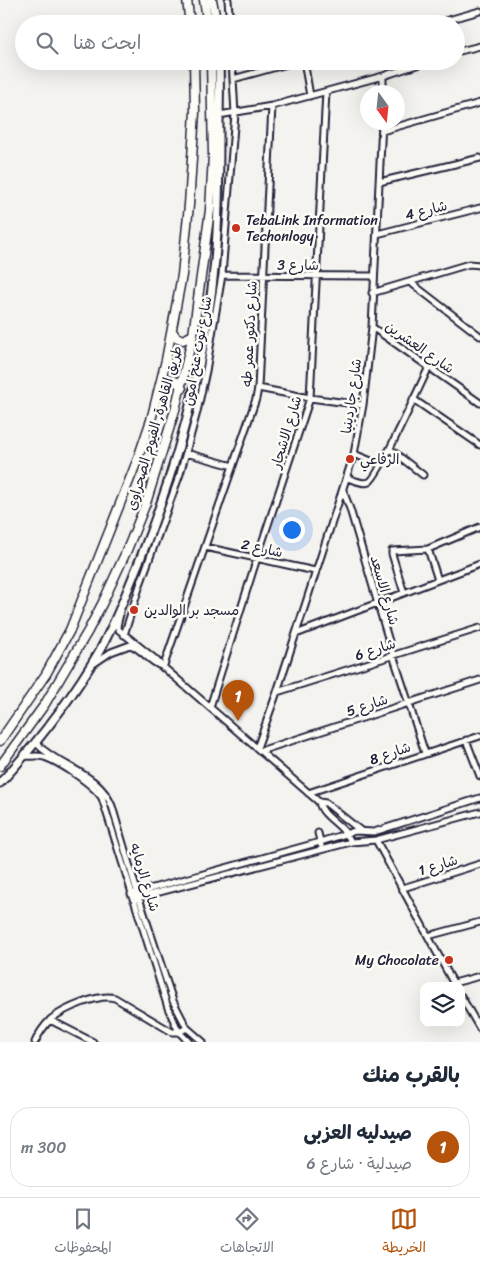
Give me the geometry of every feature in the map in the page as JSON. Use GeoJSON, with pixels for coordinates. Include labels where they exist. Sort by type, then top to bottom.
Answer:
{"type":"FeatureCollection","features":[{"type":"Feature","properties":{"kind":"highway"},"geometry":{"type":"LineString","coordinates":[[187,0],[189,15]]}},
{"type":"Feature","properties":{"kind":"highway"},"geometry":{"type":"LineString","coordinates":[[204,0],[206,15]]}},
{"type":"Feature","properties":{"kind":"highway"},"geometry":{"type":"LineString","coordinates":[[212,0],[216,15]]}},
{"type":"Feature","properties":{"kind":"highway","name":"طريق القاهرة, الفيوم الصحراوى"},"geometry":{"type":"LineString","coordinates":[[0,741],[46,674],[70,630],[143,447],[161,383],[182,275],[195,112],[194,70]]}},
{"type":"Feature","properties":{"kind":"highway","name":"طريق القاهرة, الفيوم الصحراوى"},"geometry":{"type":"LineString","coordinates":[[0,766],[44,704],[88,631],[103,602],[146,503],[182,389],[193,335],[211,194],[213,155],[211,70]]}},
{"type":"Feature","properties":{"kind":"highway"},"geometry":{"type":"LineString","coordinates":[[172,331],[176,337],[183,340],[193,335]]}},
{"type":"Feature","properties":{"kind":"highway"},"geometry":{"type":"LineString","coordinates":[[161,383],[166,380],[173,380],[182,389]]}},
{"type":"Feature","properties":{"kind":"main road"},"geometry":{"type":"LineString","coordinates":[[216,0],[217,15]]}},
{"type":"Feature","properties":{"kind":"main road"},"geometry":{"type":"LineString","coordinates":[[0,783],[35,742],[103,645],[120,608],[165,490],[187,413],[201,352],[216,250],[219,187],[219,70]]}},
{"type":"Feature","properties":{"kind":"street"},"geometry":{"type":"LineString","coordinates":[[228,0],[229,15]]}},
{"type":"Feature","properties":{"kind":"street"},"geometry":{"type":"LineString","coordinates":[[465,16],[480,11]]}},
{"type":"Feature","properties":{"kind":"street"},"geometry":{"type":"LineString","coordinates":[[465,50],[480,46]]}},
{"type":"Feature","properties":{"kind":"street","name":"شارع توت عنخ امون"},"geometry":{"type":"LineString","coordinates":[[124,634],[186,454],[202,392],[222,276],[235,114],[232,70]]}},
{"type":"Feature","properties":{"kind":"street"},"geometry":{"type":"LineString","coordinates":[[233,79],[266,70]]}},
{"type":"Feature","properties":{"kind":"street"},"geometry":{"type":"LineString","coordinates":[[306,70],[310,96]]}},
{"type":"Feature","properties":{"kind":"street"},"geometry":{"type":"LineString","coordinates":[[219,115],[235,114],[272,106],[401,70]]}},
{"type":"Feature","properties":{"kind":"street"},"geometry":{"type":"LineString","coordinates":[[382,85],[383,76]]}},
{"type":"Feature","properties":{"kind":"street","name":"شارع الاشجار"},"geometry":{"type":"LineString","coordinates":[[210,708],[310,398],[326,92]]}},
{"type":"Feature","properties":{"kind":"street"},"geometry":{"type":"LineString","coordinates":[[382,131],[480,103]]}},
{"type":"Feature","properties":{"kind":"street","name":"شارع دكتور عمر طه"},"geometry":{"type":"LineString","coordinates":[[162,667],[233,466],[258,388],[272,106]]}},
{"type":"Feature","properties":{"kind":"street","name":"شارع جاردينيا"},"geometry":{"type":"LineString","coordinates":[[258,749],[354,454],[363,405],[372,327],[372,293],[382,131]]}},
{"type":"Feature","properties":{"kind":"street"},"geometry":{"type":"LineString","coordinates":[[379,182],[480,158]]}},
{"type":"Feature","properties":{"kind":"street","name":"شارع 4"},"geometry":{"type":"LineString","coordinates":[[376,234],[480,208]]}},
{"type":"Feature","properties":{"kind":"street"},"geometry":{"type":"LineString","coordinates":[[372,293],[469,264],[480,265]]}},
{"type":"Feature","properties":{"kind":"street","name":"شارع 3"},"geometry":{"type":"LineString","coordinates":[[222,276],[373,276]]}},
{"type":"Feature","properties":{"kind":"street"},"geometry":{"type":"LineString","coordinates":[[410,282],[480,336]]}},
{"type":"Feature","properties":{"kind":"street","name":"شارع العشرين"},"geometry":{"type":"LineString","coordinates":[[372,327],[480,403]]}},
{"type":"Feature","properties":{"kind":"street"},"geometry":{"type":"LineString","coordinates":[[347,478],[368,483],[372,480],[390,449],[429,367]]}},
{"type":"Feature","properties":{"kind":"street"},"geometry":{"type":"LineString","coordinates":[[258,388],[310,398],[363,405]]}},
{"type":"Feature","properties":{"kind":"street"},"geometry":{"type":"LineString","coordinates":[[413,399],[480,445]]}},
{"type":"Feature","properties":{"kind":"street"},"geometry":{"type":"LineString","coordinates":[[390,449],[423,475]]}},
{"type":"Feature","properties":{"kind":"street"},"geometry":{"type":"LineString","coordinates":[[186,454],[233,466]]}},
{"type":"Feature","properties":{"kind":"street"},"geometry":{"type":"LineString","coordinates":[[354,454],[381,466]]}},
{"type":"Feature","properties":{"kind":"street","name":"شارع الاسعد"},"geometry":{"type":"LineString","coordinates":[[343,490],[425,753]]}},
{"type":"Feature","properties":{"kind":"street"},"geometry":{"type":"LineString","coordinates":[[404,593],[392,552],[394,550],[428,549],[480,527]]}},
{"type":"Feature","properties":{"kind":"street","name":"شارع 2"},"geometry":{"type":"LineString","coordinates":[[205,547],[315,571]]}},
{"type":"Feature","properties":{"kind":"street"},"geometry":{"type":"LineString","coordinates":[[428,549],[438,580]]}},
{"type":"Feature","properties":{"kind":"street"},"geometry":{"type":"LineString","coordinates":[[296,634],[480,564]]}},
{"type":"Feature","properties":{"kind":"street"},"geometry":{"type":"LineString","coordinates":[[120,608],[118,628],[157,660],[162,667]]}},
{"type":"Feature","properties":{"kind":"street","name":"شارع 6"},"geometry":{"type":"LineString","coordinates":[[277,692],[480,628]]}},
{"type":"Feature","properties":{"kind":"street"},"geometry":{"type":"LineString","coordinates":[[89,667],[111,652],[130,646],[136,648],[162,667],[319,802],[326,803],[366,833],[480,798]]}},
{"type":"Feature","properties":{"kind":"street","name":"شارع 5"},"geometry":{"type":"LineString","coordinates":[[258,749],[480,680]]}},
{"type":"Feature","properties":{"kind":"street","name":"شارع 8"},"geometry":{"type":"LineString","coordinates":[[308,793],[480,736]]}},
{"type":"Feature","properties":{"kind":"street"},"geometry":{"type":"LineString","coordinates":[[466,740],[480,776]]}},
{"type":"Feature","properties":{"kind":"street","name":"شارع الرمايه"},"geometry":{"type":"LineString","coordinates":[[35,742],[46,752],[93,780],[104,791],[112,806],[135,896],[171,995],[187,1028],[204,1042]]}},
{"type":"Feature","properties":{"kind":"street","name":"شارع الرمايه"},"geometry":{"type":"LineString","coordinates":[[24,756],[40,756],[52,761],[88,783],[100,794],[135,896],[168,1008],[179,1032],[189,1042]]}},
{"type":"Feature","properties":{"kind":"street"},"geometry":{"type":"LineString","coordinates":[[319,802],[321,809],[347,833],[351,842]]}},
{"type":"Feature","properties":{"kind":"street"},"geometry":{"type":"LineString","coordinates":[[135,896],[351,842],[376,840],[480,812]]}},
{"type":"Feature","properties":{"kind":"street"},"geometry":{"type":"LineString","coordinates":[[135,896],[347,833],[361,831]]}},
{"type":"Feature","properties":{"kind":"street"},"geometry":{"type":"LineString","coordinates":[[318,833],[322,850]]}},
{"type":"Feature","properties":{"kind":"street"},"geometry":{"type":"LineString","coordinates":[[376,840],[453,982]]}},
{"type":"Feature","properties":{"kind":"street","name":"شارع 1"},"geometry":{"type":"LineString","coordinates":[[403,888],[480,864]]}},
{"type":"Feature","properties":{"kind":"street"},"geometry":{"type":"LineString","coordinates":[[428,936],[480,922]]}},
{"type":"Feature","properties":{"kind":"street"},"geometry":{"type":"LineString","coordinates":[[460,982],[480,976]]}},
{"type":"Feature","properties":{"kind":"street"},"geometry":{"type":"LineString","coordinates":[[34,1042],[50,1020],[64,1011],[97,998],[108,996],[118,1000],[169,1031],[179,1032],[187,1028]]}},
{"type":"Feature","properties":{"kind":"street"},"geometry":{"type":"LineString","coordinates":[[465,1003],[480,1029]]}},
{"type":"Feature","properties":{"kind":"street"},"geometry":{"type":"LineString","coordinates":[[50,1020],[93,1042]]}},
{"type":"Feature","properties":{"kind":"place","name":"TebaLink Information Techonlogy"},"geometry":{"type":"Point","coordinates":[236,228]}},
{"type":"Feature","properties":{"kind":"place","name":"الرفاعي"},"geometry":{"type":"Point","coordinates":[350,459]}},
{"type":"Feature","properties":{"kind":"place","name":"مسجد بر الوالدين"},"geometry":{"type":"Point","coordinates":[134,610]}},
{"type":"Feature","properties":{"kind":"place","name":"صيدليه العزبى"},"geometry":{"type":"Point","coordinates":[238,721]}},
{"type":"Feature","properties":{"kind":"place","name":"My Chocolate"},"geometry":{"type":"Point","coordinates":[449,960]}}]}
